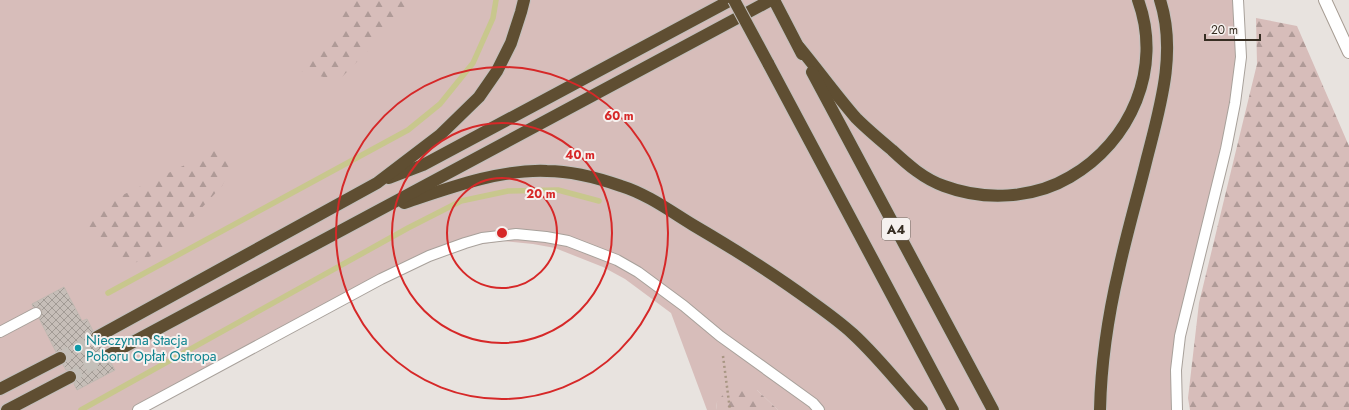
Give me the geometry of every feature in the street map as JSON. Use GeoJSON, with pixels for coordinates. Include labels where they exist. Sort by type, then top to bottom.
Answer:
{"type":"FeatureCollection","features":[{"type":"Feature","properties":{"kind":"highway"},"geometry":{"type":"LineString","coordinates":[[377,183],[440,135],[479,97],[497,71],[511,43],[520,18],[524,0]]}},
{"type":"Feature","properties":{"kind":"highway"},"geometry":{"type":"LineString","coordinates":[[97,337],[377,183],[423,165],[731,0]]}},
{"type":"Feature","properties":{"kind":"highway","name":"A4"},"geometry":{"type":"LineString","coordinates":[[734,0],[953,410]]}},
{"type":"Feature","properties":{"kind":"highway"},"geometry":{"type":"LineString","coordinates":[[107,356],[376,212],[498,144],[770,0]]}},
{"type":"Feature","properties":{"kind":"highway","name":"A4"},"geometry":{"type":"LineString","coordinates":[[774,0],[993,410]]}},
{"type":"Feature","properties":{"kind":"highway"},"geometry":{"type":"LineString","coordinates":[[799,47],[857,118],[907,164],[923,176],[944,186],[972,194],[1000,196],[1023,194],[1045,188],[1069,178],[1091,163],[1109,146],[1121,130],[1134,108],[1142,86],[1146,64],[1146,34],[1142,10],[1138,0]]}},
{"type":"Feature","properties":{"kind":"highway"},"geometry":{"type":"LineString","coordinates":[[1100,410],[1102,364],[1109,312],[1165,81],[1167,38],[1160,0]]}},
{"type":"Feature","properties":{"kind":"highway"},"geometry":{"type":"LineString","coordinates":[[376,212],[501,174],[526,171],[548,170],[573,174],[622,186],[651,200],[786,282],[852,333],[877,358],[922,410]]}},
{"type":"Feature","properties":{"kind":"highway"},"geometry":{"type":"LineString","coordinates":[[0,389],[60,358]]}},
{"type":"Feature","properties":{"kind":"highway"},"geometry":{"type":"LineString","coordinates":[[7,410],[70,377]]}},
{"type":"Feature","properties":{"kind":"main road"},"geometry":{"type":"LineString","coordinates":[[1325,0],[1349,52]]}},
{"type":"Feature","properties":{"kind":"lane"},"geometry":{"type":"LineString","coordinates":[[1177,410],[1176,370],[1180,336],[1226,148],[1235,103],[1241,57],[1238,0]]}},
{"type":"Feature","properties":{"kind":"lane"},"geometry":{"type":"LineString","coordinates":[[138,410],[394,272],[429,256],[465,243],[501,235],[531,235],[568,240],[617,260],[638,272],[684,306],[720,336],[813,403],[819,410]]}},
{"type":"Feature","properties":{"kind":"lane"},"geometry":{"type":"LineString","coordinates":[[0,332],[36,312]]}},
{"type":"Feature","properties":{"kind":"path"},"geometry":{"type":"LineString","coordinates":[[720,336],[730,410]]}},
{"type":"Feature","properties":{"kind":"green space"},"geometry":{"type":"Polygon","coordinates":[[[0,0],[1233,0],[1237,27],[1238,79],[1184,315],[1175,410],[778,410],[757,390],[717,402],[716,410],[707,410],[671,313],[625,279],[603,267],[555,248],[503,241],[463,247],[429,256],[138,410],[0,410],[0,0]]]}},
{"type":"Feature","properties":{"kind":"green space"},"geometry":{"type":"Polygon","coordinates":[[[344,0],[410,0],[409,9],[338,81],[294,69],[339,27],[344,0]]]}},
{"type":"Feature","properties":{"kind":"green space"},"geometry":{"type":"Polygon","coordinates":[[[1256,18],[1297,26],[1349,146],[1349,410],[1190,410],[1188,398],[1199,303],[1257,64],[1256,18]]]}},
{"type":"Feature","properties":{"kind":"green space"},"geometry":{"type":"Polygon","coordinates":[[[218,149],[232,165],[222,186],[161,252],[132,264],[107,253],[80,228],[106,203],[218,149]]]}},
{"type":"Feature","properties":{"kind":"green space"},"geometry":{"type":"Polygon","coordinates":[[[741,388],[757,390],[778,410],[716,410],[717,402],[726,391],[741,388]]]}},
{"type":"Feature","properties":{"kind":"building","name":"Nieczynna Stacja Poboru Opłat Ostropa"},"geometry":{"type":"Polygon","coordinates":[[[64,287],[82,321],[87,319],[93,331],[90,336],[91,341],[96,344],[100,344],[103,349],[100,355],[101,360],[106,363],[111,363],[115,370],[77,390],[74,384],[77,378],[76,373],[71,370],[66,370],[63,365],[67,359],[66,354],[61,351],[56,352],[39,318],[42,314],[42,310],[39,307],[33,307],[32,304],[64,287]]]}},
{"type":"Feature","properties":{"kind":"waterway"},"geometry":{"type":"LineString","coordinates":[[108,293],[408,130],[440,104],[473,63],[493,18],[496,0]]}},
{"type":"Feature","properties":{"kind":"waterway"},"geometry":{"type":"LineString","coordinates":[[81,410],[408,228],[461,201],[508,191],[558,190],[599,201]]}},
{"type":"Feature","properties":{"kind":"tunnel"},"geometry":{"type":"LineString","coordinates":[[60,358],[97,337]]}},
{"type":"Feature","properties":{"kind":"tunnel"},"geometry":{"type":"LineString","coordinates":[[70,377],[107,356]]}},
{"type":"Feature","properties":{"kind":"place","name":"Nieczynna Stacja Poboru Opłat Ostropa"},"geometry":{"type":"Point","coordinates":[78,348]}}]}
